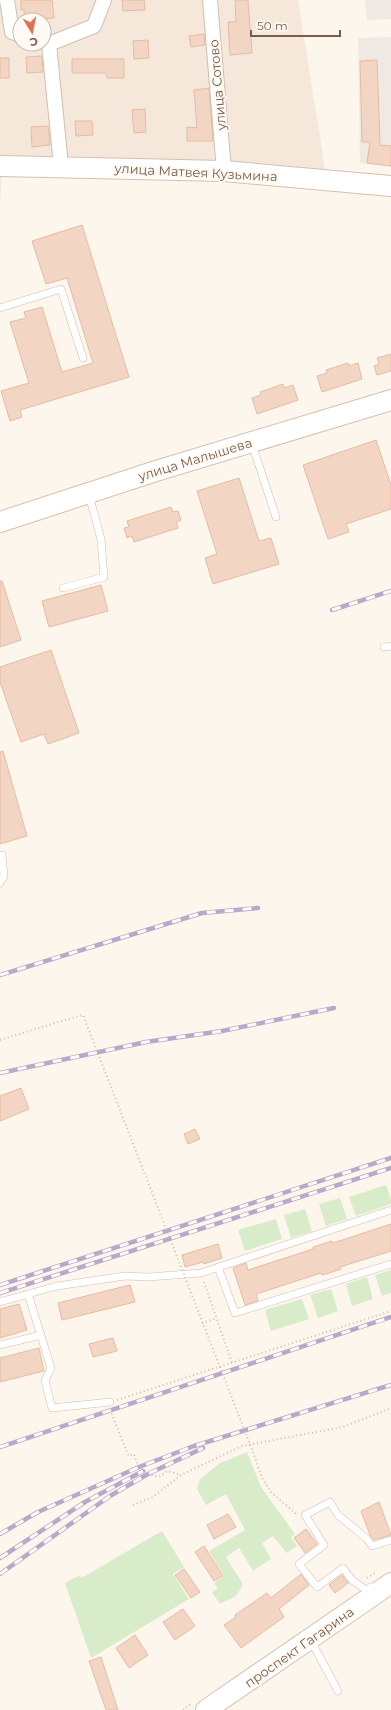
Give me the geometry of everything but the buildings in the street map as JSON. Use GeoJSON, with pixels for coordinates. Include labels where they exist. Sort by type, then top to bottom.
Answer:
{"type":"FeatureCollection","features":[{"type":"Feature","properties":{"kind":"main road","name":"улица Матвея Кузьмина"},"geometry":{"type":"LineString","coordinates":[[0,166],[224,170],[391,186]]}},
{"type":"Feature","properties":{"kind":"main road","name":"улица Малышева"},"geometry":{"type":"LineString","coordinates":[[0,522],[252,442],[391,400]]}},
{"type":"Feature","properties":{"kind":"main road","name":"проспект Гагарина"},"geometry":{"type":"LineString","coordinates":[[206,1710],[310,1639],[384,1583]]}},
{"type":"Feature","properties":{"kind":"street"},"geometry":{"type":"LineString","coordinates":[[7,0],[12,32]]}},
{"type":"Feature","properties":{"kind":"street"},"geometry":{"type":"LineString","coordinates":[[52,41],[94,26],[104,0]]}},
{"type":"Feature","properties":{"kind":"street","name":"улица Сотово"},"geometry":{"type":"LineString","coordinates":[[210,0],[224,170]]}},
{"type":"Feature","properties":{"kind":"street"},"geometry":{"type":"LineString","coordinates":[[48,52],[61,166]]}},
{"type":"Feature","properties":{"kind":"lane"},"geometry":{"type":"LineString","coordinates":[[0,308],[61,289],[83,358]]}},
{"type":"Feature","properties":{"kind":"lane"},"geometry":{"type":"LineString","coordinates":[[252,442],[276,517]]}},
{"type":"Feature","properties":{"kind":"lane"},"geometry":{"type":"LineString","coordinates":[[63,588],[104,577],[101,539],[89,493]]}},
{"type":"Feature","properties":{"kind":"lane"},"geometry":{"type":"LineString","coordinates":[[0,883],[4,876],[2,855]]}},
{"type":"Feature","properties":{"kind":"lane"},"geometry":{"type":"LineString","coordinates":[[0,1302],[57,1286],[125,1276],[148,1277],[201,1273],[391,1210]]}},
{"type":"Feature","properties":{"kind":"lane"},"geometry":{"type":"LineString","coordinates":[[218,1267],[236,1313],[391,1264]]}},
{"type":"Feature","properties":{"kind":"lane"},"geometry":{"type":"LineString","coordinates":[[28,1294],[51,1368],[45,1381],[52,1408],[110,1402]]}},
{"type":"Feature","properties":{"kind":"lane"},"geometry":{"type":"LineString","coordinates":[[0,1346],[41,1335]]}},
{"type":"Feature","properties":{"kind":"lane"},"geometry":{"type":"LineString","coordinates":[[384,1583],[366,1590],[352,1580],[343,1568],[317,1587],[299,1564],[324,1545],[305,1515],[330,1502],[338,1515],[366,1538],[372,1546],[391,1540]]}},
{"type":"Feature","properties":{"kind":"lane"},"geometry":{"type":"LineString","coordinates":[[310,1639],[338,1691]]}},
{"type":"Feature","properties":{"kind":"path"},"geometry":{"type":"LineString","coordinates":[[0,1040],[83,1015],[262,1478],[271,1492],[315,1531]]}},
{"type":"Feature","properties":{"kind":"path"},"geometry":{"type":"LineString","coordinates":[[201,1273],[232,1363]]}},
{"type":"Feature","properties":{"kind":"path"},"geometry":{"type":"LineString","coordinates":[[181,1475],[167,1471],[159,1478],[142,1471],[134,1454],[129,1456],[127,1452],[113,1420],[110,1402],[391,1312]]}},
{"type":"Feature","properties":{"kind":"path"},"geometry":{"type":"LineString","coordinates":[[202,1323],[217,1318]]}},
{"type":"Feature","properties":{"kind":"path"},"geometry":{"type":"LineString","coordinates":[[133,1505],[153,1497],[181,1475],[242,1446],[343,1427],[391,1408]]}},
{"type":"Feature","properties":{"kind":"shaded area"},"geometry":{"type":"Polygon","coordinates":[[[0,0],[298,0],[328,187],[166,175],[2,172],[0,206],[0,0]]]}},
{"type":"Feature","properties":{"kind":"shaded area"},"geometry":{"type":"Polygon","coordinates":[[[365,0],[391,0],[391,19],[367,20],[365,0]]]}},
{"type":"Feature","properties":{"kind":"shaded area"},"geometry":{"type":"Polygon","coordinates":[[[391,37],[391,167],[360,163],[358,38],[391,37]]]}},
{"type":"Feature","properties":{"kind":"green space"},"geometry":{"type":"Polygon","coordinates":[[[386,1185],[391,1199],[391,1204],[356,1216],[349,1197],[386,1185]]]}},
{"type":"Feature","properties":{"kind":"green space"},"geometry":{"type":"Polygon","coordinates":[[[340,1198],[347,1219],[326,1226],[319,1204],[340,1198]]]}},
{"type":"Feature","properties":{"kind":"green space"},"geometry":{"type":"Polygon","coordinates":[[[305,1209],[312,1231],[291,1238],[284,1215],[305,1209]]]}},
{"type":"Feature","properties":{"kind":"green space"},"geometry":{"type":"Polygon","coordinates":[[[276,1219],[282,1239],[245,1251],[238,1230],[276,1219]]]}},
{"type":"Feature","properties":{"kind":"green space"},"geometry":{"type":"Polygon","coordinates":[[[391,1270],[391,1293],[382,1296],[375,1275],[391,1270]]]}},
{"type":"Feature","properties":{"kind":"green space"},"geometry":{"type":"Polygon","coordinates":[[[367,1277],[373,1299],[352,1306],[346,1284],[367,1277]]]}},
{"type":"Feature","properties":{"kind":"green space"},"geometry":{"type":"Polygon","coordinates":[[[331,1289],[338,1311],[318,1318],[310,1295],[331,1289]]]}},
{"type":"Feature","properties":{"kind":"green space"},"geometry":{"type":"Polygon","coordinates":[[[302,1299],[309,1319],[271,1331],[265,1310],[302,1299]]]}},
{"type":"Feature","properties":{"kind":"green space"},"geometry":{"type":"Polygon","coordinates":[[[247,1452],[261,1487],[295,1534],[291,1537],[297,1546],[287,1553],[273,1536],[262,1543],[271,1559],[253,1571],[239,1548],[226,1557],[243,1585],[236,1596],[220,1604],[212,1592],[218,1588],[214,1583],[224,1576],[209,1551],[245,1530],[226,1494],[206,1505],[197,1489],[200,1479],[220,1463],[247,1452]]]}},
{"type":"Feature","properties":{"kind":"green space"},"geometry":{"type":"Polygon","coordinates":[[[162,1531],[184,1567],[173,1574],[189,1599],[91,1658],[65,1583],[78,1576],[83,1577],[162,1531]]]}},
{"type":"Feature","properties":{"kind":"railway"},"geometry":{"type":"LineString","coordinates":[[332,610],[391,591]]}},
{"type":"Feature","properties":{"kind":"railway"},"geometry":{"type":"LineString","coordinates":[[0,975],[202,913],[258,908]]}},
{"type":"Feature","properties":{"kind":"railway"},"geometry":{"type":"LineString","coordinates":[[0,1073],[146,1042],[222,1031],[334,1008]]}},
{"type":"Feature","properties":{"kind":"railway"},"geometry":{"type":"LineString","coordinates":[[0,1285],[391,1158]]}},
{"type":"Feature","properties":{"kind":"railway"},"geometry":{"type":"LineString","coordinates":[[0,1293],[391,1168]]}},
{"type":"Feature","properties":{"kind":"railway"},"geometry":{"type":"LineString","coordinates":[[0,1447],[391,1317]]}},
{"type":"Feature","properties":{"kind":"railway"},"geometry":{"type":"LineString","coordinates":[[0,1534],[38,1512],[139,1467],[194,1446],[391,1385]]}},
{"type":"Feature","properties":{"kind":"railway"},"geometry":{"type":"LineString","coordinates":[[0,1574],[110,1496],[148,1474],[203,1448]]}},
{"type":"Feature","properties":{"kind":"railway"},"geometry":{"type":"LineString","coordinates":[[0,1558],[85,1502],[143,1471]]}}]}
